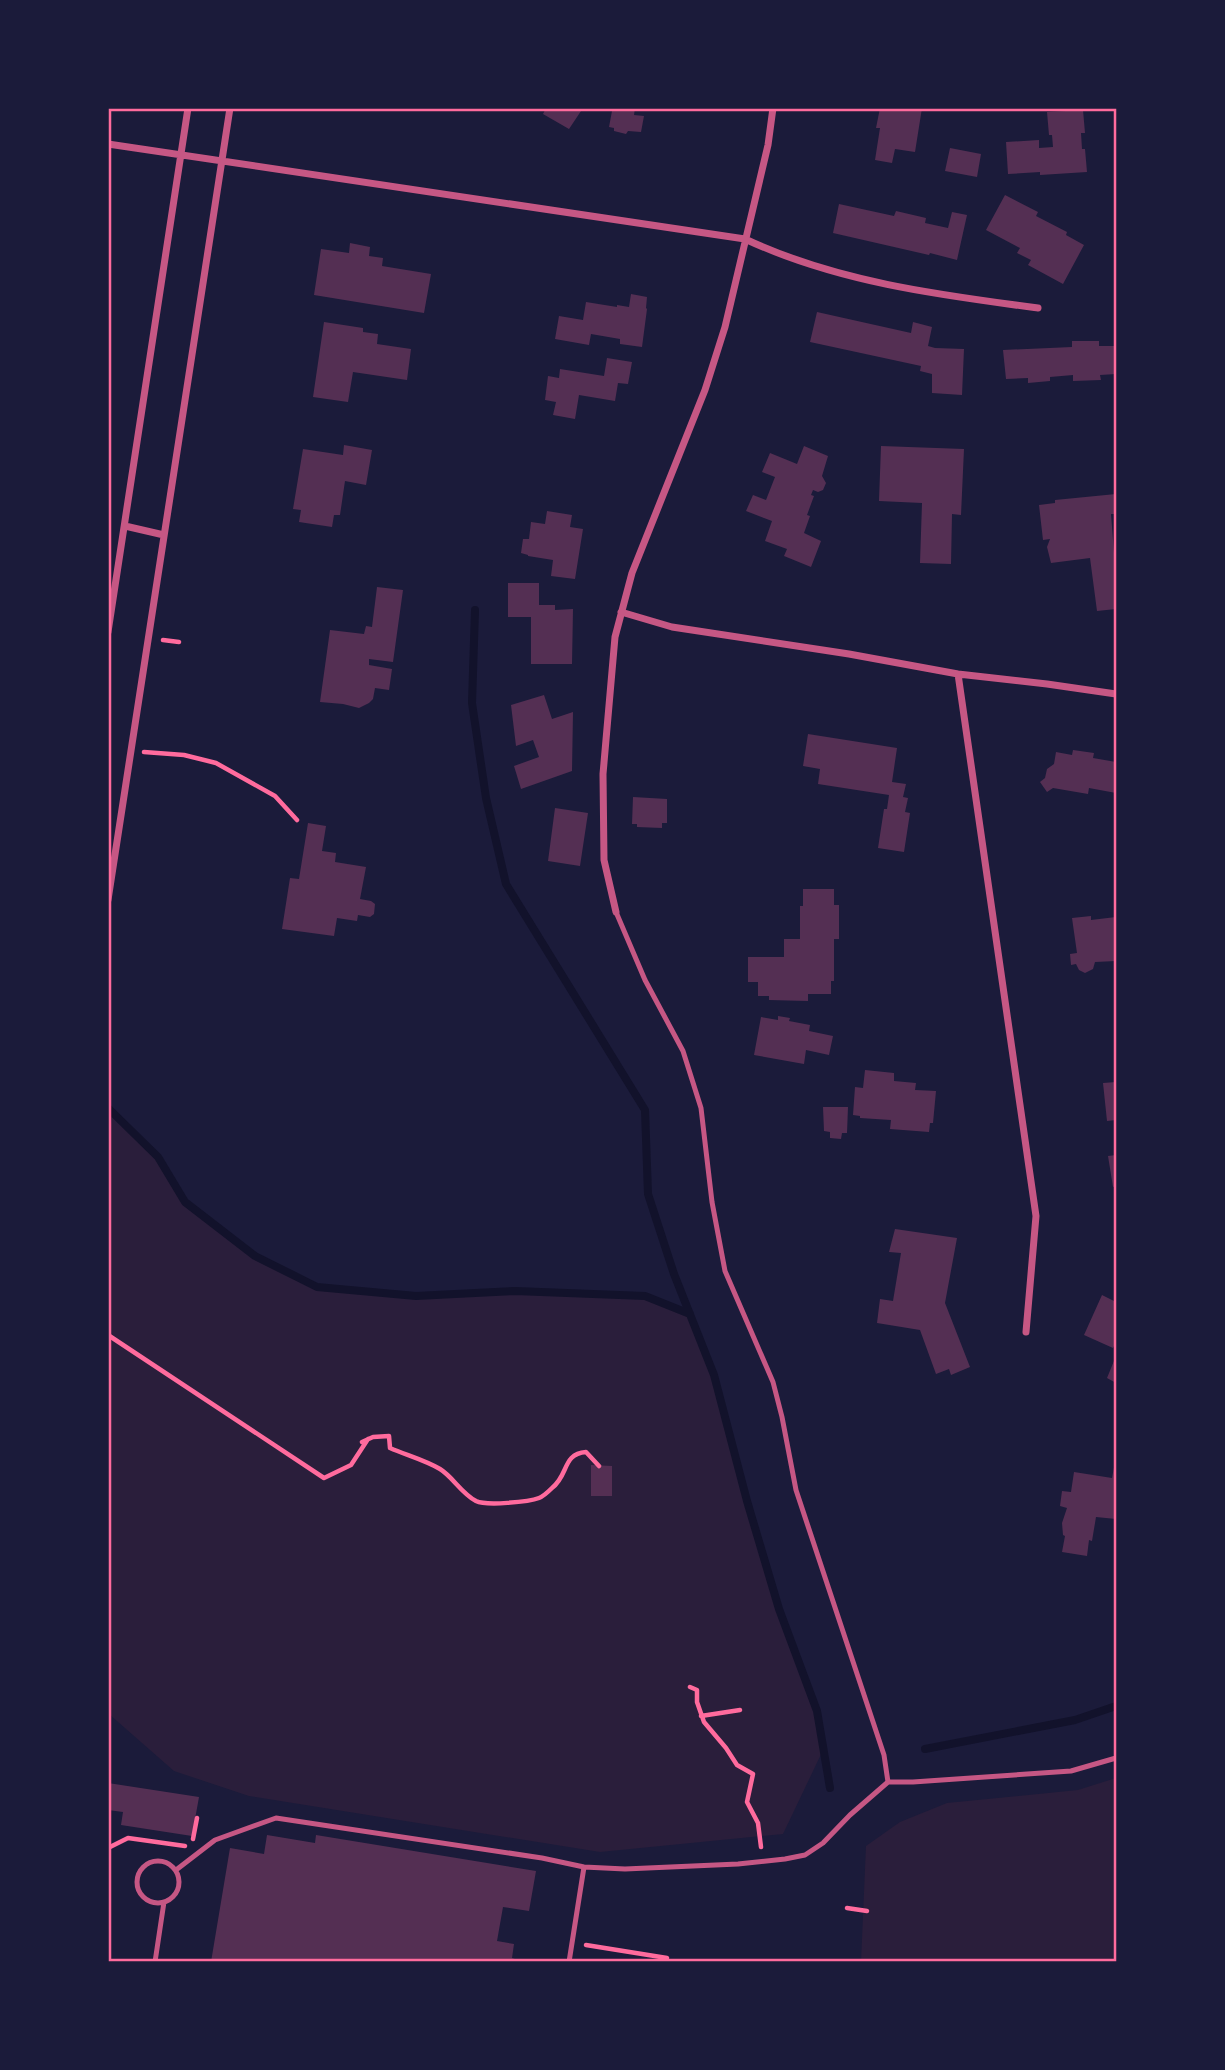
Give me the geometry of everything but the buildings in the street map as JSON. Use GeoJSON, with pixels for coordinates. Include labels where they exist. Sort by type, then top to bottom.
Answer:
{"type":"FeatureCollection","features":[{"type":"Feature","properties":{"kind":"street"},"geometry":{"type":"LineString","coordinates":[[108,632],[188,108]]}},
{"type":"Feature","properties":{"kind":"street"},"geometry":{"type":"LineString","coordinates":[[108,900],[230,108]]}},
{"type":"Feature","properties":{"kind":"street"},"geometry":{"type":"LineString","coordinates":[[616,912],[604,860],[603,774],[615,637],[632,573],[705,390],[725,327],[768,145],[773,108]]}},
{"type":"Feature","properties":{"kind":"street"},"geometry":{"type":"LineString","coordinates":[[108,144],[745,239],[777,253],[865,280],[940,295],[1038,308]]}},
{"type":"Feature","properties":{"kind":"street"},"geometry":{"type":"LineString","coordinates":[[125,526],[164,535]]}},
{"type":"Feature","properties":{"kind":"street"},"geometry":{"type":"LineString","coordinates":[[621,612],[672,627],[958,674],[1116,694]]}},
{"type":"Feature","properties":{"kind":"street"},"geometry":{"type":"LineString","coordinates":[[958,674],[1036,1216],[1026,1332]]}},
{"type":"Feature","properties":{"kind":"lane"},"geometry":{"type":"LineString","coordinates":[[616,912],[645,980],[683,1051],[701,1108],[712,1202],[725,1271],[773,1382],[796,1490],[884,1755],[888,1782]]}},
{"type":"Feature","properties":{"kind":"lane"},"geometry":{"type":"LineString","coordinates":[[176,1870],[215,1840],[276,1818],[584,1867],[625,1869],[785,1859],[805,1855],[823,1843],[888,1782],[1071,1771],[1116,1758]]}},
{"type":"Feature","properties":{"kind":"lane"},"geometry":{"type":"LineString","coordinates":[[152,1862],[166,1863],[176,1870],[178,1889],[170,1899],[157,1903],[144,1898],[138,1885],[141,1871],[152,1862]]}},
{"type":"Feature","properties":{"kind":"lane"},"geometry":{"type":"LineString","coordinates":[[569,1962],[584,1867]]}},
{"type":"Feature","properties":{"kind":"lane"},"geometry":{"type":"LineString","coordinates":[[155,1962],[164,1902]]}},
{"type":"Feature","properties":{"kind":"path"},"geometry":{"type":"LineString","coordinates":[[131,751],[184,755],[216,763],[275,796],[297,820]]}},
{"type":"Feature","properties":{"kind":"path"},"geometry":{"type":"LineString","coordinates":[[108,1335],[324,1478],[351,1465],[369,1439]]}},
{"type":"Feature","properties":{"kind":"path"},"geometry":{"type":"LineString","coordinates":[[362,1442],[373,1437],[388,1436],[390,1448],[442,1470],[476,1501],[484,1504],[527,1501],[541,1497],[556,1485],[571,1457],[578,1453],[586,1452],[599,1466]]}},
{"type":"Feature","properties":{"kind":"path"},"geometry":{"type":"LineString","coordinates":[[690,1687],[697,1690],[701,1716],[709,1730],[737,1765],[753,1774],[747,1802],[758,1823],[761,1847]]}},
{"type":"Feature","properties":{"kind":"path"},"geometry":{"type":"LineString","coordinates":[[701,1716],[740,1710]]}},
{"type":"Feature","properties":{"kind":"path"},"geometry":{"type":"LineString","coordinates":[[108,1847],[128,1838],[188,1846],[192,1843],[197,1818]]}},
{"type":"Feature","properties":{"kind":"path"},"geometry":{"type":"LineString","coordinates":[[846,1908],[867,1911]]}},
{"type":"Feature","properties":{"kind":"path"},"geometry":{"type":"LineString","coordinates":[[572,1942],[667,1958]]}},
{"type":"Feature","properties":{"kind":"shaded area"},"geometry":{"type":"Polygon","coordinates":[[[113,1112],[158,1157],[185,1202],[255,1256],[317,1287],[416,1296],[515,1291],[645,1296],[690,1314],[714,1375],[747,1501],[779,1609],[817,1711],[824,1748],[783,1834],[600,1852],[249,1796],[174,1771],[109,1714],[108,1138],[113,1112]]]}},
{"type":"Feature","properties":{"kind":"shaded area"},"geometry":{"type":"Polygon","coordinates":[[[1116,1778],[1116,1961],[861,1962],[866,1846],[900,1822],[947,1803],[1078,1790],[1116,1778]]]}},
{"type":"Feature","properties":{"kind":"waterway"},"geometry":{"type":"LineString","coordinates":[[475,610],[472,703],[486,798],[506,884],[645,1110],[648,1194],[674,1274],[714,1375],[779,1609],[817,1711],[830,1788]]}},
{"type":"Feature","properties":{"kind":"waterway"},"geometry":{"type":"LineString","coordinates":[[108,1108],[158,1157],[185,1202],[255,1256],[317,1287],[416,1296],[515,1291],[645,1296],[690,1314]]}},
{"type":"Feature","properties":{"kind":"waterway"},"geometry":{"type":"LineString","coordinates":[[925,1749],[1075,1720],[1116,1706]]}}]}
